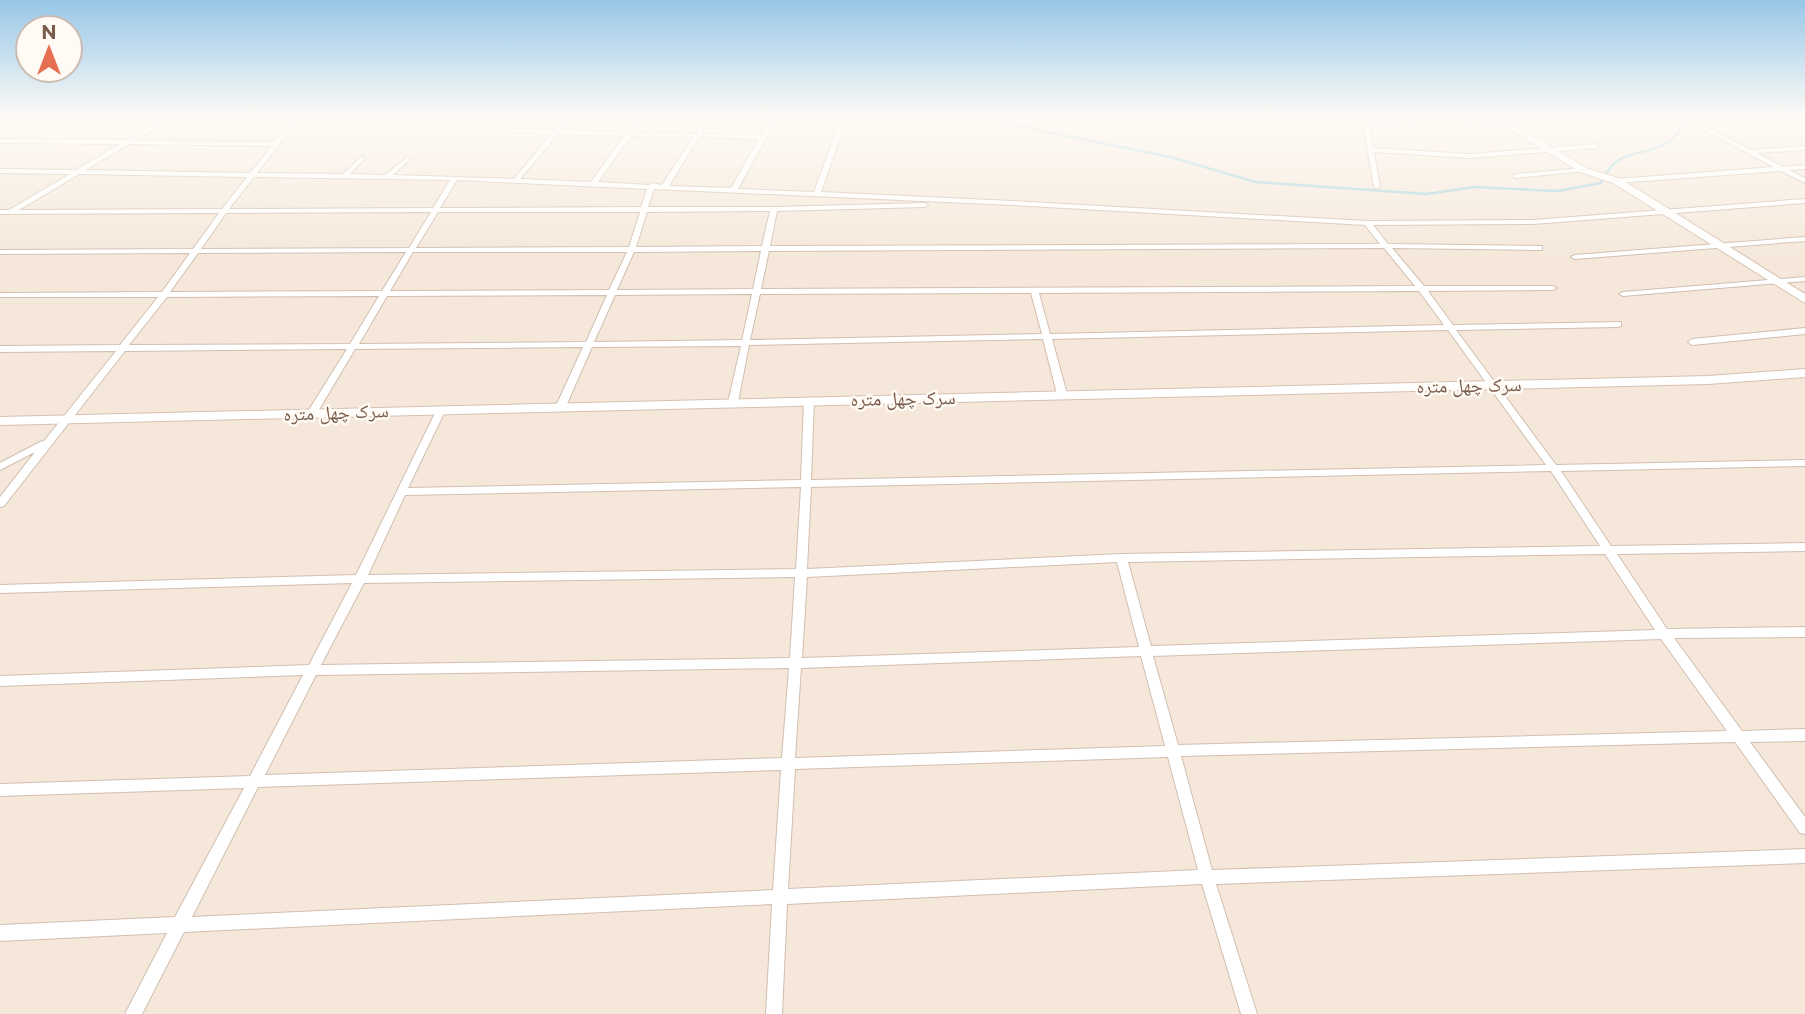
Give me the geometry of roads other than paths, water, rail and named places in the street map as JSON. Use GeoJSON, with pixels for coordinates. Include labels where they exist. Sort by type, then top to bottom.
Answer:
{"type":"FeatureCollection","features":[{"type":"Feature","properties":{"kind":"street"},"geometry":{"type":"LineString","coordinates":[[0,218],[90,165]]}},
{"type":"Feature","properties":{"kind":"street"},"geometry":{"type":"LineString","coordinates":[[0,504],[164,295],[259,165]]}},
{"type":"Feature","properties":{"kind":"street"},"geometry":{"type":"LineString","coordinates":[[345,176],[355,165]]}},
{"type":"Feature","properties":{"kind":"street"},"geometry":{"type":"LineString","coordinates":[[388,176],[400,165]]}},
{"type":"Feature","properties":{"kind":"street"},"geometry":{"type":"LineString","coordinates":[[516,180],[529,165]]}},
{"type":"Feature","properties":{"kind":"street"},"geometry":{"type":"LineString","coordinates":[[594,183],[606,165]]}},
{"type":"Feature","properties":{"kind":"street"},"geometry":{"type":"LineString","coordinates":[[665,186],[678,165]]}},
{"type":"Feature","properties":{"kind":"street"},"geometry":{"type":"LineString","coordinates":[[734,189],[746,165]]}},
{"type":"Feature","properties":{"kind":"street"},"geometry":{"type":"LineString","coordinates":[[817,193],[827,165]]}},
{"type":"Feature","properties":{"kind":"street"},"geometry":{"type":"LineString","coordinates":[[1373,165],[1377,187]]}},
{"type":"Feature","properties":{"kind":"street"},"geometry":{"type":"LineString","coordinates":[[1575,165],[1608,178],[1805,299]]}},
{"type":"Feature","properties":{"kind":"street"},"geometry":{"type":"LineString","coordinates":[[1776,165],[1805,180]]}},
{"type":"Feature","properties":{"kind":"street"},"geometry":{"type":"LineString","coordinates":[[1608,178],[1805,167]]}},
{"type":"Feature","properties":{"kind":"street"},"geometry":{"type":"LineString","coordinates":[[1515,176],[1583,170]]}},
{"type":"Feature","properties":{"kind":"street"},"geometry":{"type":"LineString","coordinates":[[0,172],[455,177],[817,193],[1367,223],[1533,222],[1805,201]]}},
{"type":"Feature","properties":{"kind":"street"},"geometry":{"type":"LineString","coordinates":[[312,413],[455,177]]}},
{"type":"Feature","properties":{"kind":"street"},"geometry":{"type":"LineString","coordinates":[[561,406],[632,248],[652,186]]}},
{"type":"Feature","properties":{"kind":"street"},"geometry":{"type":"LineString","coordinates":[[0,212],[774,209],[1012,203]]}},
{"type":"Feature","properties":{"kind":"street"},"geometry":{"type":"LineString","coordinates":[[733,402],[774,209]]}},
{"type":"Feature","properties":{"kind":"street"},"geometry":{"type":"LineString","coordinates":[[1367,223],[1422,289],[1555,470],[1664,634],[1805,828]]}},
{"type":"Feature","properties":{"kind":"street"},"geometry":{"type":"LineString","coordinates":[[1575,257],[1805,239]]}},
{"type":"Feature","properties":{"kind":"street"},"geometry":{"type":"LineString","coordinates":[[0,252],[1385,246],[1539,248]]}},
{"type":"Feature","properties":{"kind":"street"},"geometry":{"type":"LineString","coordinates":[[1623,294],[1805,279]]}},
{"type":"Feature","properties":{"kind":"street"},"geometry":{"type":"LineString","coordinates":[[0,295],[1553,288]]}},
{"type":"Feature","properties":{"kind":"street"},"geometry":{"type":"LineString","coordinates":[[1035,291],[1062,394]]}},
{"type":"Feature","properties":{"kind":"street"},"geometry":{"type":"LineString","coordinates":[[0,349],[744,343],[1452,330],[1618,324]]}},
{"type":"Feature","properties":{"kind":"street"},"geometry":{"type":"LineString","coordinates":[[1692,342],[1805,331]]}},
{"type":"Feature","properties":{"kind":"street","name":"سرک چهل متره"},"geometry":{"type":"LineString","coordinates":[[0,421],[1708,380],[1805,373]]}},
{"type":"Feature","properties":{"kind":"street"},"geometry":{"type":"LineString","coordinates":[[774,1014],[778,897],[803,573],[809,400]]}},
{"type":"Feature","properties":{"kind":"street"},"geometry":{"type":"LineString","coordinates":[[133,1014],[360,579],[441,409]]}},
{"type":"Feature","properties":{"kind":"street"},"geometry":{"type":"LineString","coordinates":[[0,467],[49,441]]}},
{"type":"Feature","properties":{"kind":"street"},"geometry":{"type":"LineString","coordinates":[[402,492],[1805,463]]}},
{"type":"Feature","properties":{"kind":"street"},"geometry":{"type":"LineString","coordinates":[[0,589],[360,579],[803,573],[1121,558],[1805,547]]}},
{"type":"Feature","properties":{"kind":"street"},"geometry":{"type":"LineString","coordinates":[[1121,558],[1207,877],[1249,1014]]}},
{"type":"Feature","properties":{"kind":"street"},"geometry":{"type":"LineString","coordinates":[[0,681],[313,670],[794,663],[1664,634],[1805,632]]}},
{"type":"Feature","properties":{"kind":"street"},"geometry":{"type":"LineString","coordinates":[[0,790],[1174,751],[1805,735]]}},
{"type":"Feature","properties":{"kind":"street"},"geometry":{"type":"LineString","coordinates":[[0,933],[1207,877],[1805,856]]}},
{"type":"Feature","properties":{"kind":"waterway"},"geometry":{"type":"LineString","coordinates":[[1199,165],[1256,182],[1427,194],[1474,187],[1558,191],[1601,183],[1613,165]]}}]}
